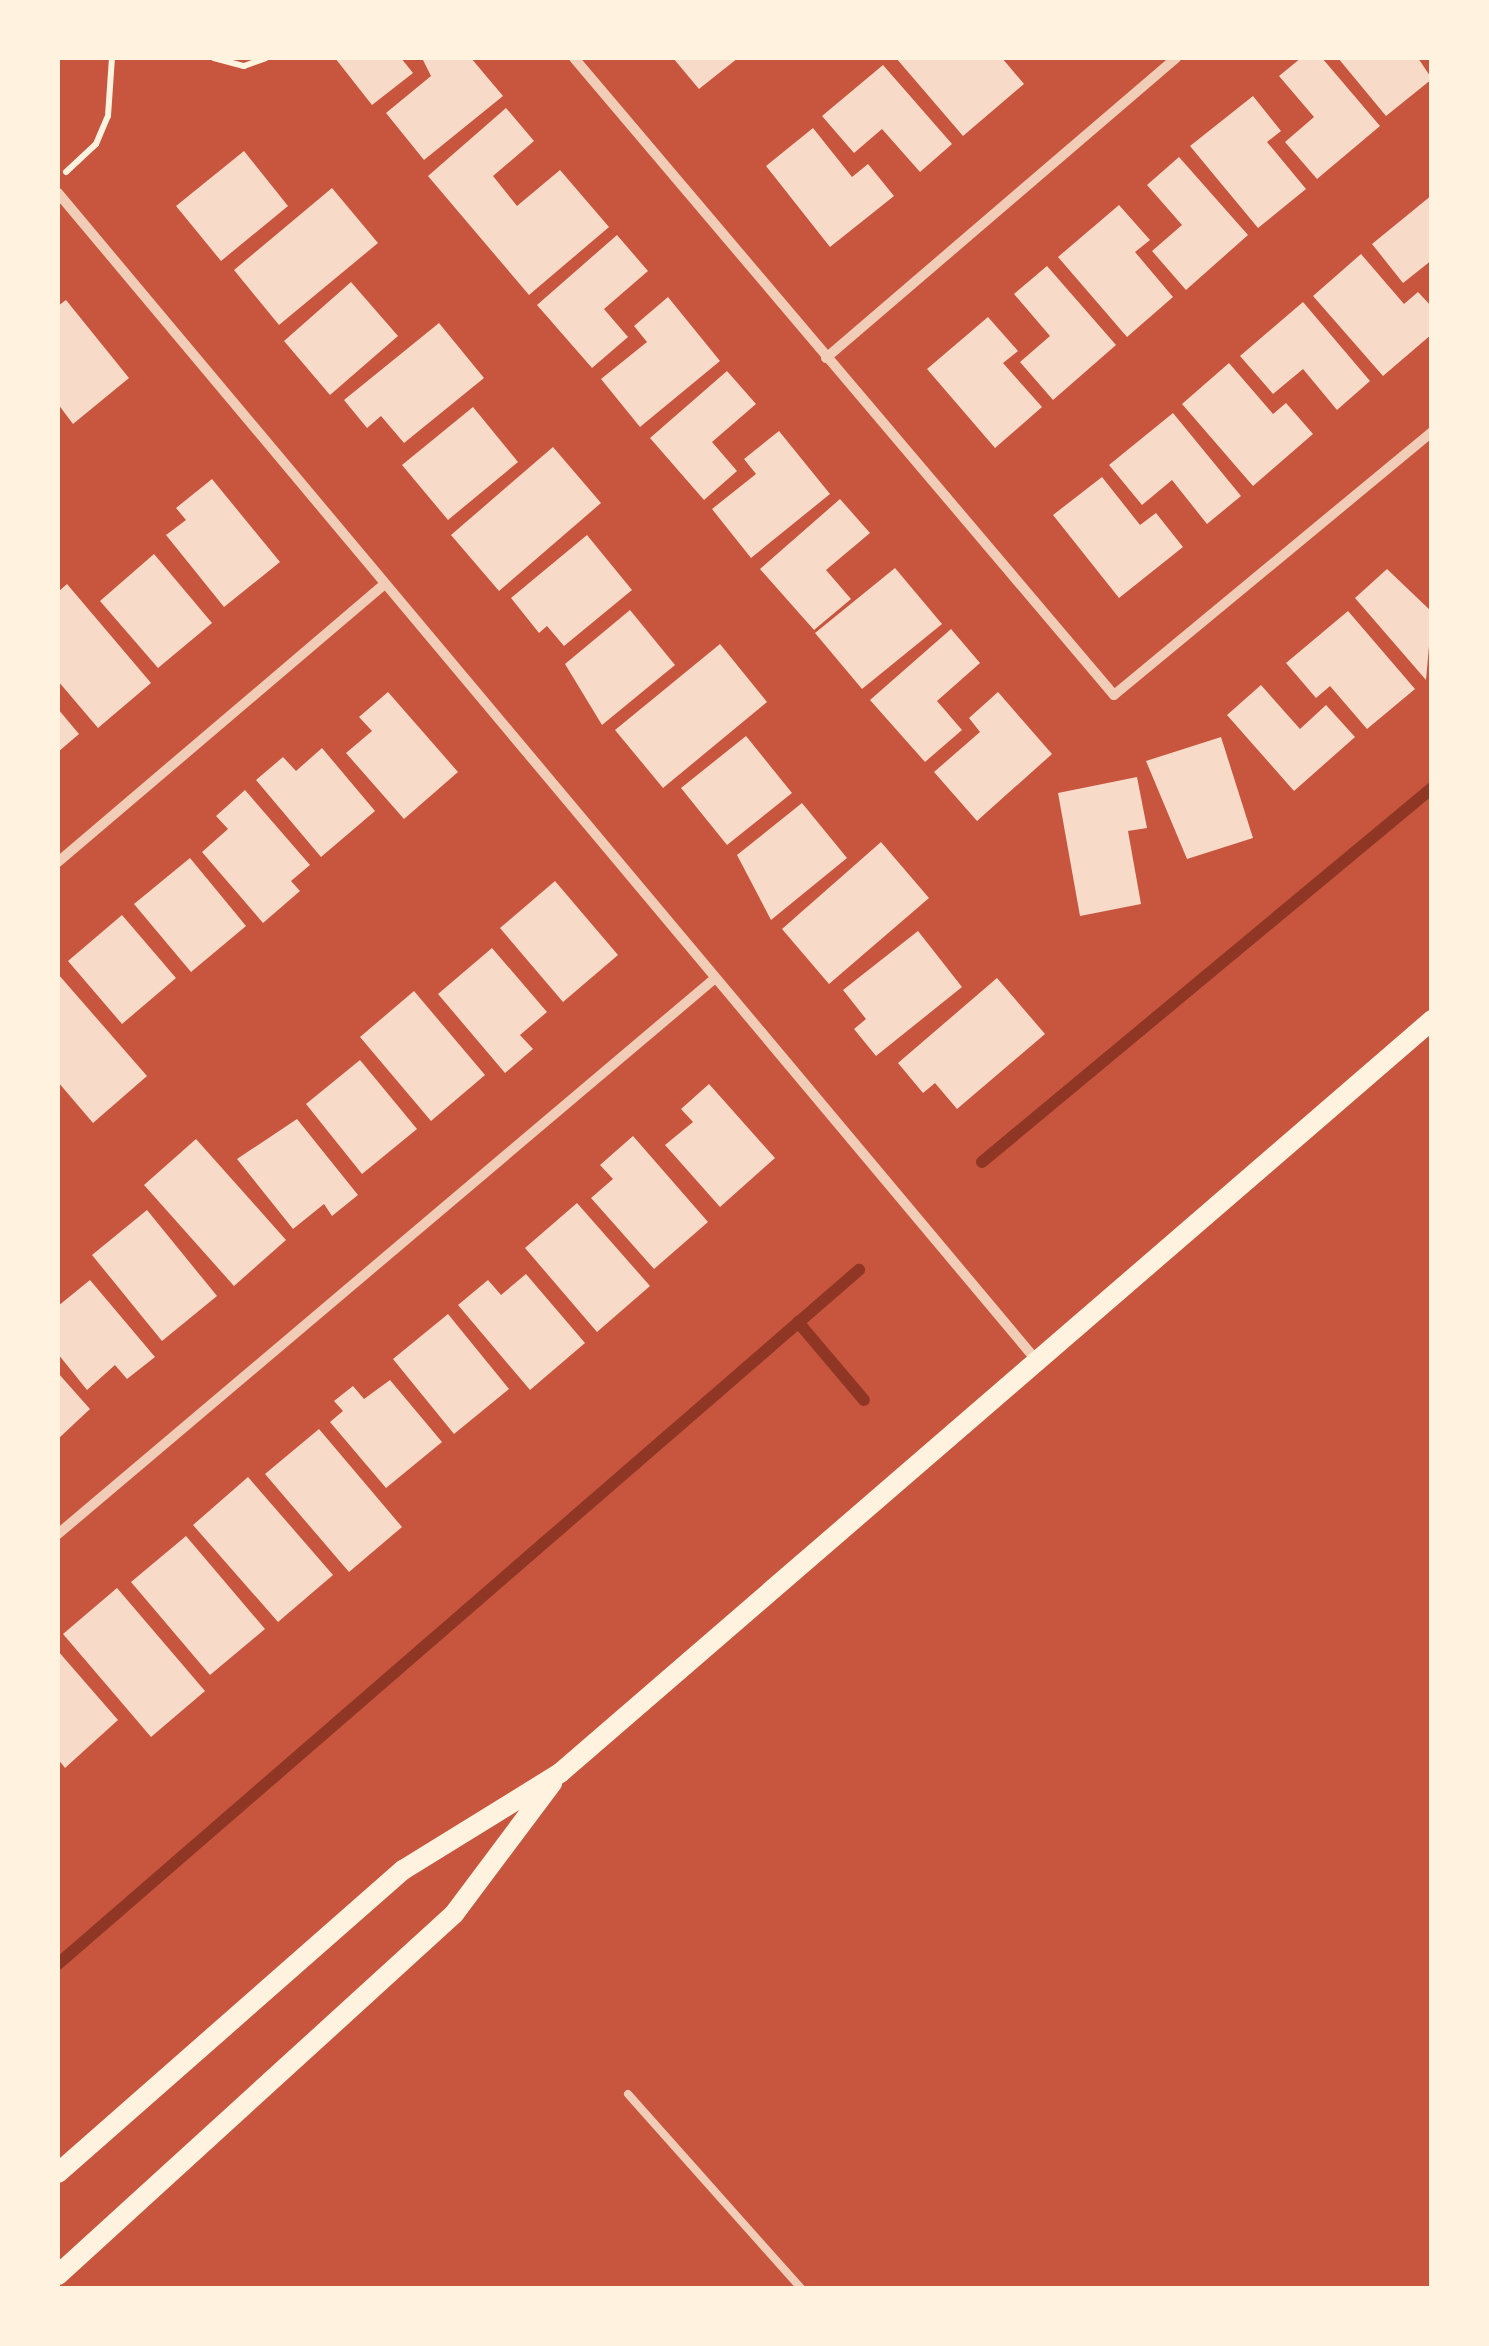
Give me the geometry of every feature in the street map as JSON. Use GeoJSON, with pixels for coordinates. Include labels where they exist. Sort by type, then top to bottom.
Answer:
{"type":"FeatureCollection","features":[{"type":"Feature","properties":{"kind":"main road"},"geometry":{"type":"LineString","coordinates":[[58,2173],[403,1870],[560,1773],[1432,1020]]}},
{"type":"Feature","properties":{"kind":"main road"},"geometry":{"type":"LineString","coordinates":[[58,2275],[454,1914],[560,1773]]}},
{"type":"Feature","properties":{"kind":"street"},"geometry":{"type":"LineString","coordinates":[[574,58],[1114,696],[1432,432]]}},
{"type":"Feature","properties":{"kind":"street"},"geometry":{"type":"LineString","coordinates":[[826,358],[1176,58]]}},
{"type":"Feature","properties":{"kind":"street"},"geometry":{"type":"LineString","coordinates":[[58,193],[382,586],[1037,1362]]}},
{"type":"Feature","properties":{"kind":"street"},"geometry":{"type":"LineString","coordinates":[[58,862],[382,586]]}},
{"type":"Feature","properties":{"kind":"street"},"geometry":{"type":"LineString","coordinates":[[58,1534],[714,979]]}},
{"type":"Feature","properties":{"kind":"lane"},"geometry":{"type":"LineString","coordinates":[[628,2094],[802,2288]]}},
{"type":"Feature","properties":{"kind":"path"},"geometry":{"type":"LineString","coordinates":[[58,179],[96,144],[112,58]]}},
{"type":"Feature","properties":{"kind":"path"},"geometry":{"type":"LineString","coordinates":[[214,58],[244,66],[266,58]]}},
{"type":"Feature","properties":{"kind":"building"},"geometry":{"type":"Polygon","coordinates":[[[335,58],[401,58],[413,73],[372,105],[335,58]]]}},
{"type":"Feature","properties":{"kind":"building"},"geometry":{"type":"Polygon","coordinates":[[[422,58],[471,58],[503,96],[424,160],[386,113],[431,76],[422,58]]]}},
{"type":"Feature","properties":{"kind":"building"},"geometry":{"type":"Polygon","coordinates":[[[673,58],[738,58],[699,89],[673,58]]]}},
{"type":"Feature","properties":{"kind":"building"},"geometry":{"type":"Polygon","coordinates":[[[896,58],[1002,58],[1024,84],[963,136],[896,58]]]}},
{"type":"Feature","properties":{"kind":"building"},"geometry":{"type":"Polygon","coordinates":[[[1301,58],[1322,58],[1380,126],[1317,179],[1285,142],[1314,117],[1279,76],[1301,58]]]}},
{"type":"Feature","properties":{"kind":"building"},"geometry":{"type":"Polygon","coordinates":[[[1338,58],[1418,58],[1432,79],[1386,116],[1338,58]]]}},
{"type":"Feature","properties":{"kind":"building"},"geometry":{"type":"Polygon","coordinates":[[[883,65],[952,144],[920,172],[882,129],[854,153],[822,116],[883,65]]]}},
{"type":"Feature","properties":{"kind":"building"},"geometry":{"type":"Polygon","coordinates":[[[1253,96],[1281,131],[1267,142],[1306,189],[1258,228],[1190,146],[1253,96]]]}},
{"type":"Feature","properties":{"kind":"building"},"geometry":{"type":"Polygon","coordinates":[[[506,108],[534,141],[493,176],[517,206],[560,170],[609,227],[529,295],[428,176],[506,108]]]}},
{"type":"Feature","properties":{"kind":"building"},"geometry":{"type":"Polygon","coordinates":[[[813,128],[852,177],[868,164],[894,196],[830,247],[766,166],[813,128]]]}},
{"type":"Feature","properties":{"kind":"building"},"geometry":{"type":"Polygon","coordinates":[[[244,151],[288,206],[221,261],[176,206],[244,151]]]}},
{"type":"Feature","properties":{"kind":"building"},"geometry":{"type":"Polygon","coordinates":[[[1179,157],[1248,235],[1186,290],[1152,251],[1182,225],[1147,185],[1179,157]]]}},
{"type":"Feature","properties":{"kind":"building"},"geometry":{"type":"Polygon","coordinates":[[[332,188],[378,243],[279,325],[234,270],[332,188]]]}},
{"type":"Feature","properties":{"kind":"building"},"geometry":{"type":"Polygon","coordinates":[[[1432,195],[1432,260],[1403,283],[1372,244],[1432,195]]]}},
{"type":"Feature","properties":{"kind":"building"},"geometry":{"type":"Polygon","coordinates":[[[1119,205],[1150,240],[1135,252],[1173,297],[1127,337],[1058,257],[1119,205]]]}},
{"type":"Feature","properties":{"kind":"building"},"geometry":{"type":"Polygon","coordinates":[[[617,235],[648,271],[604,309],[628,337],[592,368],[537,305],[617,235]]]}},
{"type":"Feature","properties":{"kind":"building"},"geometry":{"type":"Polygon","coordinates":[[[1361,254],[1404,304],[1418,292],[1432,307],[1432,334],[1383,376],[1313,296],[1361,254]]]}},
{"type":"Feature","properties":{"kind":"building"},"geometry":{"type":"Polygon","coordinates":[[[1047,266],[1116,345],[1053,400],[1020,362],[1050,336],[1014,294],[1047,266]]]}},
{"type":"Feature","properties":{"kind":"building"},"geometry":{"type":"Polygon","coordinates":[[[351,282],[398,336],[330,395],[284,341],[351,282]]]}},
{"type":"Feature","properties":{"kind":"building"},"geometry":{"type":"Polygon","coordinates":[[[668,297],[720,361],[640,427],[601,379],[647,342],[634,326],[668,297]]]}},
{"type":"Feature","properties":{"kind":"building"},"geometry":{"type":"Polygon","coordinates":[[[66,300],[129,378],[73,424],[58,404],[58,306],[66,300]]]}},
{"type":"Feature","properties":{"kind":"building"},"geometry":{"type":"Polygon","coordinates":[[[1303,302],[1370,381],[1337,410],[1303,369],[1273,394],[1240,356],[1303,302]]]}},
{"type":"Feature","properties":{"kind":"building"},"geometry":{"type":"Polygon","coordinates":[[[988,317],[1018,351],[1003,363],[1042,407],[995,448],[927,369],[988,317]]]}},
{"type":"Feature","properties":{"kind":"building"},"geometry":{"type":"Polygon","coordinates":[[[439,323],[484,378],[404,443],[381,416],[367,428],[344,400],[439,323]]]}},
{"type":"Feature","properties":{"kind":"building"},"geometry":{"type":"Polygon","coordinates":[[[1229,363],[1273,414],[1286,403],[1313,434],[1253,486],[1182,404],[1229,363]]]}},
{"type":"Feature","properties":{"kind":"building"},"geometry":{"type":"Polygon","coordinates":[[[727,371],[756,404],[712,442],[737,471],[704,500],[650,438],[727,371]]]}},
{"type":"Feature","properties":{"kind":"building"},"geometry":{"type":"Polygon","coordinates":[[[473,407],[518,462],[448,520],[402,465],[473,407]]]}},
{"type":"Feature","properties":{"kind":"building"},"geometry":{"type":"Polygon","coordinates":[[[1173,413],[1241,496],[1207,524],[1172,480],[1142,505],[1109,465],[1173,413]]]}},
{"type":"Feature","properties":{"kind":"building"},"geometry":{"type":"Polygon","coordinates":[[[779,431],[830,494],[751,558],[712,509],[756,474],[744,459],[779,431]]]}},
{"type":"Feature","properties":{"kind":"building"},"geometry":{"type":"Polygon","coordinates":[[[553,447],[601,503],[499,591],[451,535],[553,447]]]}},
{"type":"Feature","properties":{"kind":"building"},"geometry":{"type":"Polygon","coordinates":[[[1102,477],[1140,525],[1156,513],[1183,547],[1119,598],[1053,515],[1102,477]]]}},
{"type":"Feature","properties":{"kind":"building"},"geometry":{"type":"Polygon","coordinates":[[[212,479],[280,562],[224,607],[166,535],[186,520],[176,508],[212,479]]]}},
{"type":"Feature","properties":{"kind":"building"},"geometry":{"type":"Polygon","coordinates":[[[840,499],[870,533],[826,570],[851,599],[814,630],[760,569],[840,499]]]}},
{"type":"Feature","properties":{"kind":"building"},"geometry":{"type":"Polygon","coordinates":[[[587,535],[632,590],[564,646],[547,626],[539,633],[511,598],[587,535]]]}},
{"type":"Feature","properties":{"kind":"building"},"geometry":{"type":"Polygon","coordinates":[[[154,554],[212,623],[158,668],[100,601],[154,554]]]}},
{"type":"Feature","properties":{"kind":"building"},"geometry":{"type":"Polygon","coordinates":[[[895,568],[942,624],[862,689],[815,633],[895,568]]]}},
{"type":"Feature","properties":{"kind":"building"},"geometry":{"type":"Polygon","coordinates":[[[1387,569],[1432,612],[1426,680],[1355,598],[1387,569]]]}},
{"type":"Feature","properties":{"kind":"building"},"geometry":{"type":"Polygon","coordinates":[[[67,584],[151,683],[98,728],[58,681],[58,592],[67,584]]]}},
{"type":"Feature","properties":{"kind":"building"},"geometry":{"type":"Polygon","coordinates":[[[630,610],[675,665],[602,725],[565,664],[630,610]]]}},
{"type":"Feature","properties":{"kind":"building"},"geometry":{"type":"Polygon","coordinates":[[[1348,611],[1415,689],[1367,729],[1330,686],[1316,698],[1286,663],[1348,611]]]}},
{"type":"Feature","properties":{"kind":"building"},"geometry":{"type":"Polygon","coordinates":[[[951,629],[980,663],[937,701],[962,730],[925,762],[870,700],[951,629]]]}},
{"type":"Feature","properties":{"kind":"building"},"geometry":{"type":"Polygon","coordinates":[[[720,644],[767,702],[663,788],[615,730],[720,644]]]}},
{"type":"Feature","properties":{"kind":"building"},"geometry":{"type":"Polygon","coordinates":[[[1261,685],[1300,729],[1326,705],[1355,737],[1294,791],[1227,715],[1261,685]]]}},
{"type":"Feature","properties":{"kind":"building"},"geometry":{"type":"Polygon","coordinates":[[[388,692],[458,772],[404,819],[346,753],[372,731],[359,717],[388,692]]]}},
{"type":"Feature","properties":{"kind":"building"},"geometry":{"type":"Polygon","coordinates":[[[998,692],[1052,754],[977,821],[934,772],[980,732],[969,718],[998,692]]]}},
{"type":"Feature","properties":{"kind":"building"},"geometry":{"type":"Polygon","coordinates":[[[58,709],[79,734],[58,752],[58,709]]]}},
{"type":"Feature","properties":{"kind":"building"},"geometry":{"type":"Polygon","coordinates":[[[746,736],[792,793],[727,845],[681,788],[746,736]]]}},
{"type":"Feature","properties":{"kind":"building"},"geometry":{"type":"Polygon","coordinates":[[[1221,737],[1253,838],[1187,859],[1146,761],[1221,737]]]}},
{"type":"Feature","properties":{"kind":"building"},"geometry":{"type":"Polygon","coordinates":[[[322,748],[375,811],[321,857],[256,780],[283,757],[296,771],[322,748]]]}},
{"type":"Feature","properties":{"kind":"building"},"geometry":{"type":"Polygon","coordinates":[[[1137,777],[1147,828],[1128,831],[1141,904],[1080,916],[1058,793],[1137,777]]]}},
{"type":"Feature","properties":{"kind":"building"},"geometry":{"type":"Polygon","coordinates":[[[245,790],[310,865],[291,881],[300,891],[263,923],[202,852],[228,829],[216,816],[245,790]]]}},
{"type":"Feature","properties":{"kind":"building"},"geometry":{"type":"Polygon","coordinates":[[[802,803],[847,858],[771,920],[737,855],[802,803]]]}},
{"type":"Feature","properties":{"kind":"building"},"geometry":{"type":"Polygon","coordinates":[[[881,842],[929,898],[829,984],[782,929],[881,842]]]}},
{"type":"Feature","properties":{"kind":"building"},"geometry":{"type":"Polygon","coordinates":[[[190,858],[246,926],[191,972],[134,904],[190,858]]]}},
{"type":"Feature","properties":{"kind":"building"},"geometry":{"type":"Polygon","coordinates":[[[555,881],[618,955],[563,1002],[500,928],[555,881]]]}},
{"type":"Feature","properties":{"kind":"building"},"geometry":{"type":"Polygon","coordinates":[[[122,915],[176,978],[122,1024],[68,961],[122,915]]]}},
{"type":"Feature","properties":{"kind":"building"},"geometry":{"type":"Polygon","coordinates":[[[918,931],[962,987],[876,1056],[854,1029],[866,1019],[843,990],[918,931]]]}},
{"type":"Feature","properties":{"kind":"building"},"geometry":{"type":"Polygon","coordinates":[[[492,948],[547,1012],[520,1035],[533,1049],[505,1073],[438,994],[492,948]]]}},
{"type":"Feature","properties":{"kind":"building"},"geometry":{"type":"Polygon","coordinates":[[[58,974],[147,1076],[93,1123],[58,1082],[58,974]]]}},
{"type":"Feature","properties":{"kind":"building"},"geometry":{"type":"Polygon","coordinates":[[[997,978],[1045,1034],[957,1109],[935,1083],[923,1093],[898,1063],[997,978]]]}},
{"type":"Feature","properties":{"kind":"building"},"geometry":{"type":"Polygon","coordinates":[[[414,991],[485,1075],[431,1121],[360,1037],[414,991]]]}},
{"type":"Feature","properties":{"kind":"building"},"geometry":{"type":"Polygon","coordinates":[[[360,1060],[417,1129],[362,1174],[306,1104],[360,1060]]]}},
{"type":"Feature","properties":{"kind":"building"},"geometry":{"type":"Polygon","coordinates":[[[709,1084],[775,1158],[720,1207],[665,1145],[693,1122],[681,1109],[709,1084]]]}},
{"type":"Feature","properties":{"kind":"building"},"geometry":{"type":"Polygon","coordinates":[[[297,1119],[358,1195],[332,1216],[324,1204],[293,1229],[237,1159],[297,1119]]]}},
{"type":"Feature","properties":{"kind":"building"},"geometry":{"type":"Polygon","coordinates":[[[633,1136],[708,1222],[654,1269],[591,1198],[613,1179],[600,1165],[633,1136]]]}},
{"type":"Feature","properties":{"kind":"building"},"geometry":{"type":"Polygon","coordinates":[[[196,1139],[286,1240],[234,1286],[144,1185],[196,1139]]]}},
{"type":"Feature","properties":{"kind":"building"},"geometry":{"type":"Polygon","coordinates":[[[577,1203],[650,1286],[597,1332],[525,1248],[577,1203]]]}},
{"type":"Feature","properties":{"kind":"building"},"geometry":{"type":"Polygon","coordinates":[[[147,1210],[217,1296],[162,1341],[92,1255],[147,1210]]]}},
{"type":"Feature","properties":{"kind":"building"},"geometry":{"type":"Polygon","coordinates":[[[526,1274],[585,1343],[530,1390],[458,1305],[488,1280],[501,1295],[526,1274]]]}},
{"type":"Feature","properties":{"kind":"building"},"geometry":{"type":"Polygon","coordinates":[[[90,1280],[155,1357],[127,1379],[115,1365],[87,1390],[58,1354],[58,1306],[90,1280]]]}},
{"type":"Feature","properties":{"kind":"building"},"geometry":{"type":"Polygon","coordinates":[[[448,1314],[509,1389],[454,1434],[393,1359],[448,1314]]]}},
{"type":"Feature","properties":{"kind":"building"},"geometry":{"type":"Polygon","coordinates":[[[58,1373],[90,1409],[58,1439],[58,1373]]]}},
{"type":"Feature","properties":{"kind":"building"},"geometry":{"type":"Polygon","coordinates":[[[390,1380],[442,1442],[386,1488],[330,1422],[343,1411],[334,1401],[353,1386],[364,1399],[390,1380]]]}},
{"type":"Feature","properties":{"kind":"building"},"geometry":{"type":"Polygon","coordinates":[[[319,1429],[402,1527],[349,1572],[265,1474],[319,1429]]]}},
{"type":"Feature","properties":{"kind":"building"},"geometry":{"type":"Polygon","coordinates":[[[248,1477],[333,1575],[278,1622],[193,1525],[248,1477]]]}},
{"type":"Feature","properties":{"kind":"building"},"geometry":{"type":"Polygon","coordinates":[[[186,1536],[265,1629],[210,1675],[131,1582],[186,1536]]]}},
{"type":"Feature","properties":{"kind":"building"},"geometry":{"type":"Polygon","coordinates":[[[117,1588],[205,1691],[151,1737],[63,1634],[117,1588]]]}},
{"type":"Feature","properties":{"kind":"building"},"geometry":{"type":"Polygon","coordinates":[[[58,1651],[118,1720],[65,1768],[58,1759],[58,1651]]]}},
{"type":"Feature","properties":{"kind":"waterway"},"geometry":{"type":"LineString","coordinates":[[982,1162],[1432,788]]}},
{"type":"Feature","properties":{"kind":"waterway"},"geometry":{"type":"LineString","coordinates":[[58,1964],[859,1270]]}},
{"type":"Feature","properties":{"kind":"waterway"},"geometry":{"type":"LineString","coordinates":[[798,1322],[864,1400]]}}]}
